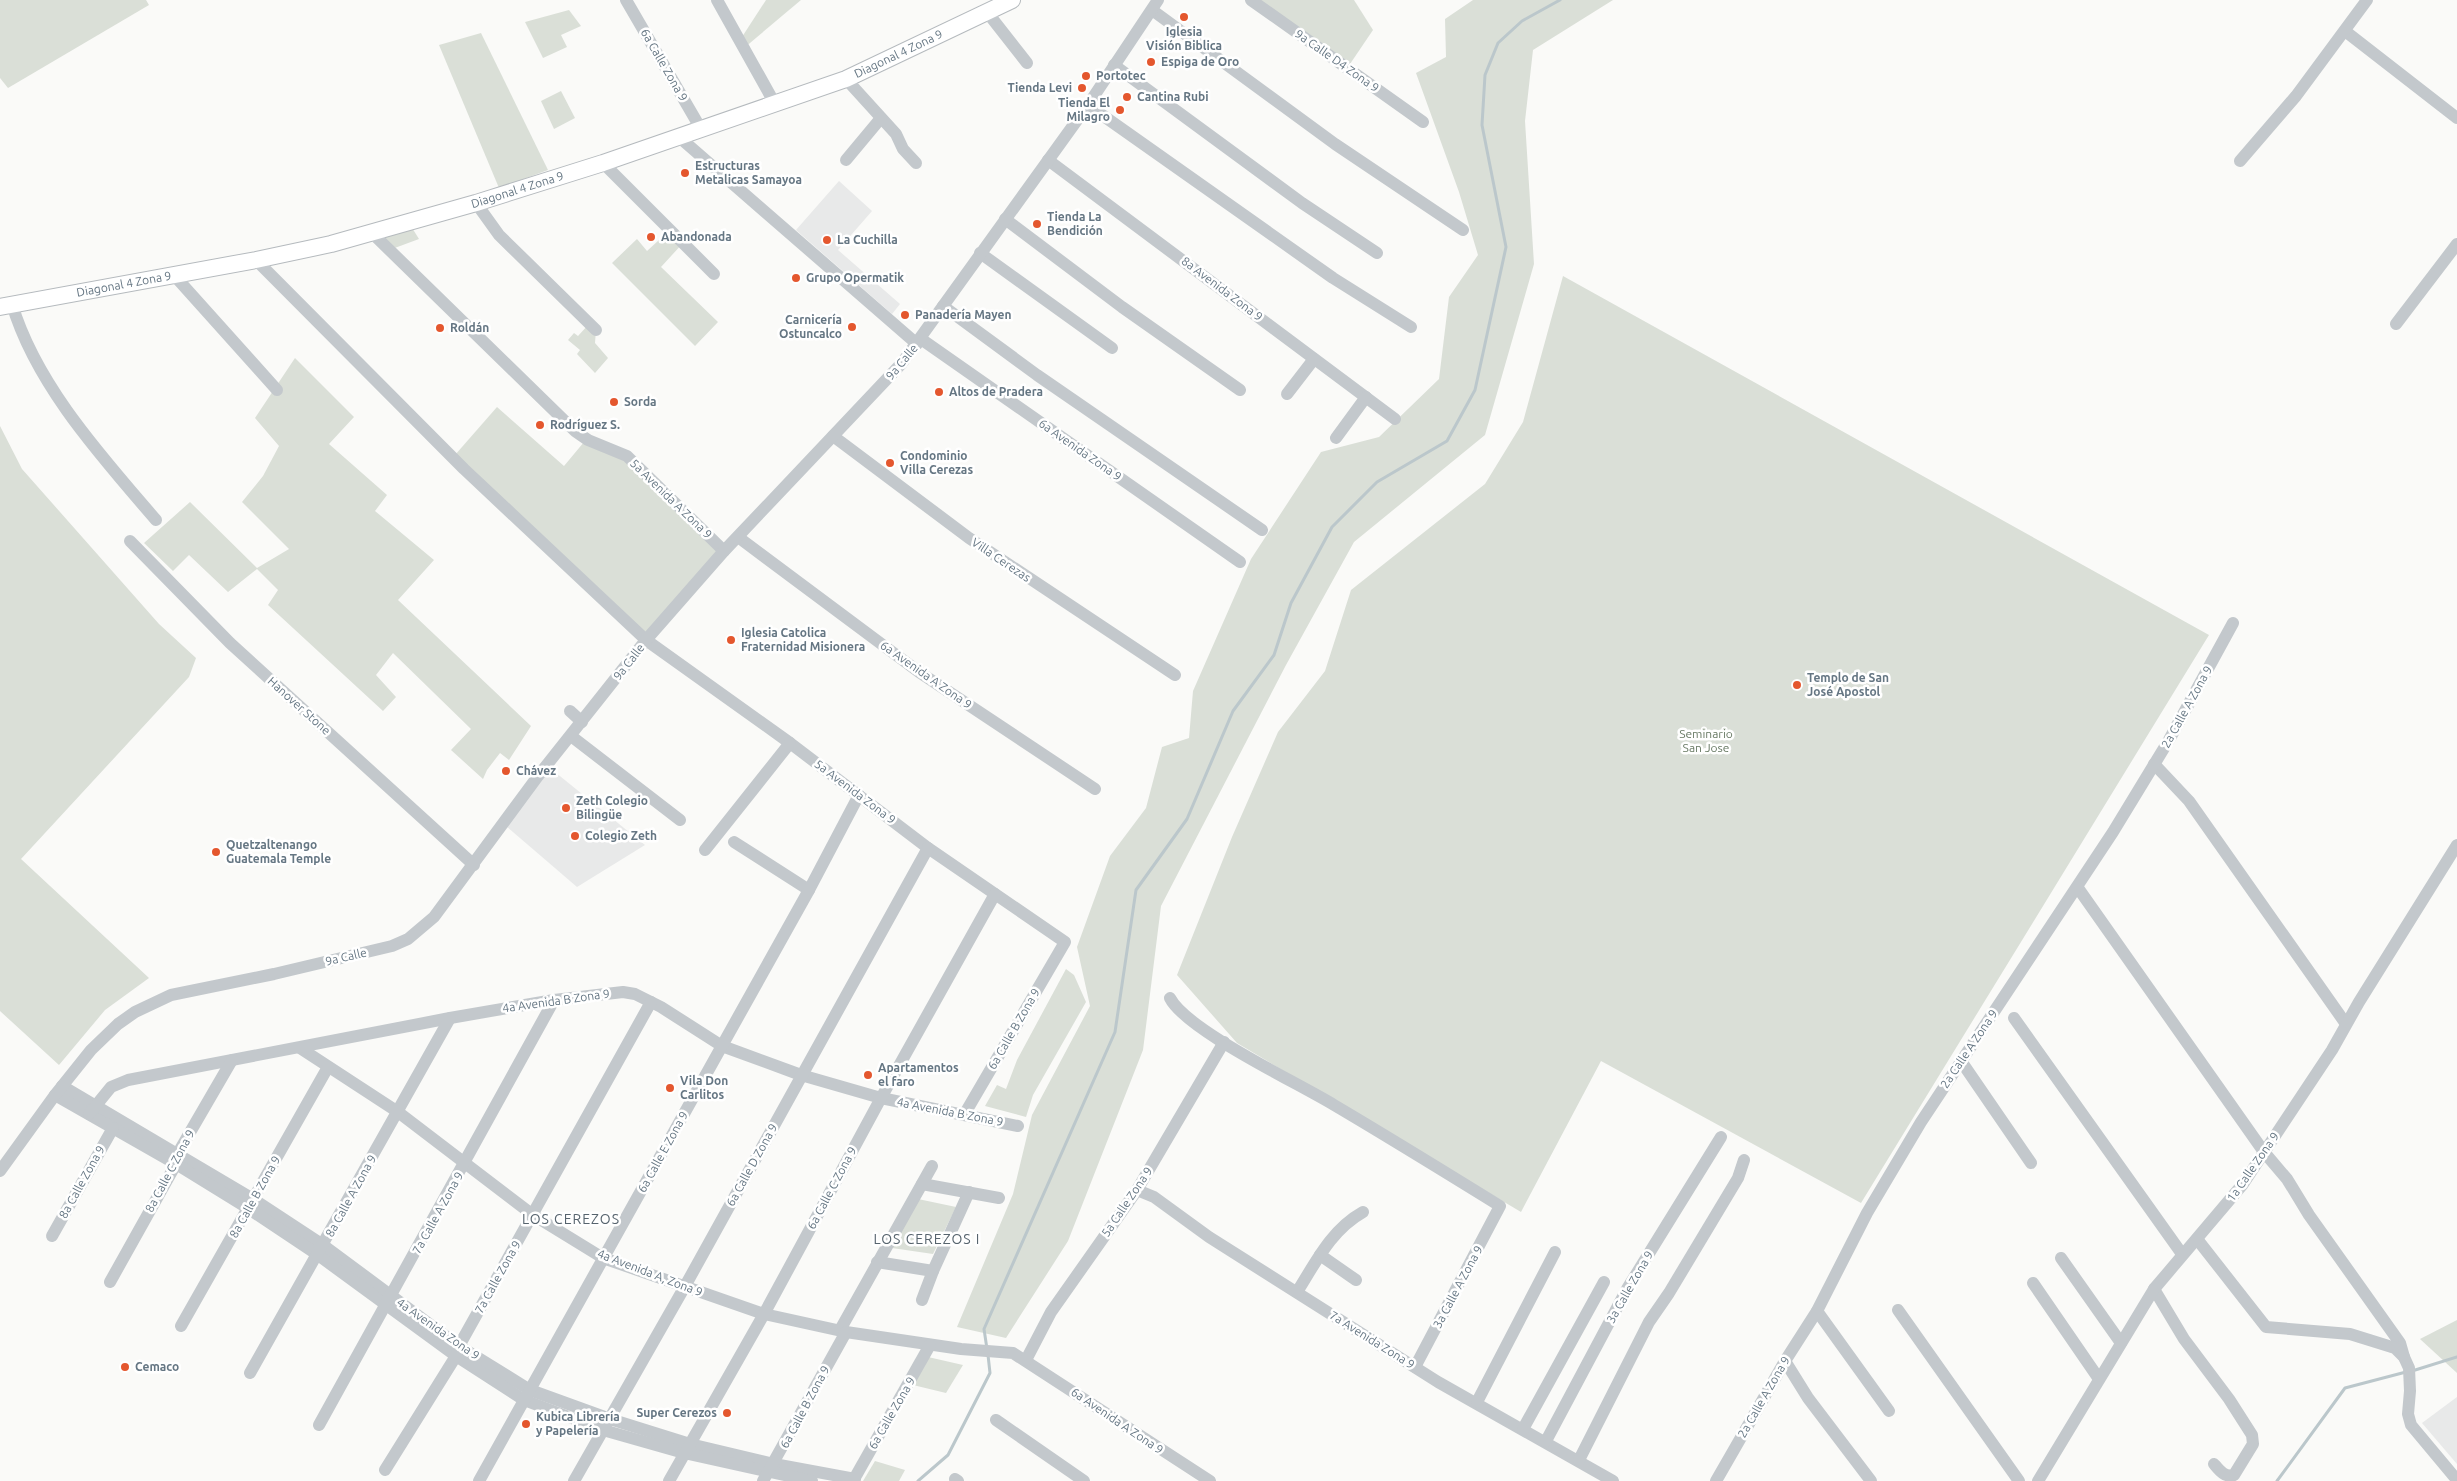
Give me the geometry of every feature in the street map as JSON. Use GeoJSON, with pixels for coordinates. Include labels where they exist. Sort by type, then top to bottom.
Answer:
{"type":"FeatureCollection","features":[{"type":"Feature","properties":{"kind":"main road","name":"Diagonal 4 Zona 9"},"geometry":{"type":"LineString","coordinates":[[6,306],[256,260],[371,232],[476,203],[603,163],[846,79],[1012,0]]}},
{"type":"Feature","properties":{"kind":"street","name":"6a Calle Zona 9"},"geometry":{"type":"LineString","coordinates":[[626,0],[701,129]]}},
{"type":"Feature","properties":{"kind":"street"},"geometry":{"type":"LineString","coordinates":[[717,0],[775,104]]}},
{"type":"Feature","properties":{"kind":"street","name":"9a Calle D4 Zona 9"},"geometry":{"type":"LineString","coordinates":[[1250,0],[1422,122]]}},
{"type":"Feature","properties":{"kind":"street"},"geometry":{"type":"LineString","coordinates":[[2240,160],[2281,115],[2367,0]]}},
{"type":"Feature","properties":{"kind":"street"},"geometry":{"type":"LineString","coordinates":[[1155,5],[1335,144],[1463,230]]}},
{"type":"Feature","properties":{"kind":"street","name":"9a Calle"},"geometry":{"type":"LineString","coordinates":[[0,1171],[58,1090],[104,1036],[118,1024],[152,1002],[188,991],[274,974],[398,944],[434,917],[538,776],[646,640],[724,551],[888,380],[919,341],[1088,104],[1155,5]]}},
{"type":"Feature","properties":{"kind":"street"},"geometry":{"type":"LineString","coordinates":[[987,12],[1027,63]]}},
{"type":"Feature","properties":{"kind":"street"},"geometry":{"type":"LineString","coordinates":[[2345,31],[2457,118]]}},
{"type":"Feature","properties":{"kind":"street"},"geometry":{"type":"LineString","coordinates":[[1114,65],[1302,203],[1377,253]]}},
{"type":"Feature","properties":{"kind":"street"},"geometry":{"type":"LineString","coordinates":[[846,79],[896,134],[903,149],[916,163]]}},
{"type":"Feature","properties":{"kind":"street"},"geometry":{"type":"LineString","coordinates":[[1088,104],[1333,278],[1411,327]]}},
{"type":"Feature","properties":{"kind":"street"},"geometry":{"type":"LineString","coordinates":[[846,160],[881,118]]}},
{"type":"Feature","properties":{"kind":"street","name":"6a Avenida Zona 9"},"geometry":{"type":"LineString","coordinates":[[680,137],[919,341],[1240,562]]}},
{"type":"Feature","properties":{"kind":"street","name":"8a Avenida Zona 9"},"geometry":{"type":"LineString","coordinates":[[1048,160],[1395,419]]}},
{"type":"Feature","properties":{"kind":"street"},"geometry":{"type":"LineString","coordinates":[[603,163],[714,274]]}},
{"type":"Feature","properties":{"kind":"street"},"geometry":{"type":"LineString","coordinates":[[476,203],[499,235],[596,330]]}},
{"type":"Feature","properties":{"kind":"street"},"geometry":{"type":"LineString","coordinates":[[1005,219],[1122,307],[1240,390]]}},
{"type":"Feature","properties":{"kind":"street","name":"5a Avenida A Zona 9"},"geometry":{"type":"LineString","coordinates":[[371,232],[575,430],[588,440],[627,456],[724,551]]}},
{"type":"Feature","properties":{"kind":"street"},"geometry":{"type":"LineString","coordinates":[[2396,324],[2457,244]]}},
{"type":"Feature","properties":{"kind":"street"},"geometry":{"type":"LineString","coordinates":[[980,253],[1112,348]]}},
{"type":"Feature","properties":{"kind":"street","name":"5a Avenida Zona 9"},"geometry":{"type":"LineString","coordinates":[[256,260],[464,469],[646,640],[790,743],[928,848],[1065,942]]}},
{"type":"Feature","properties":{"kind":"street"},"geometry":{"type":"LineString","coordinates":[[173,274],[277,390]]}},
{"type":"Feature","properties":{"kind":"street"},"geometry":{"type":"LineString","coordinates":[[6,306],[60,397],[102,457],[156,520]]}},
{"type":"Feature","properties":{"kind":"street"},"geometry":{"type":"LineString","coordinates":[[943,306],[1044,381],[1262,530]]}},
{"type":"Feature","properties":{"kind":"street"},"geometry":{"type":"LineString","coordinates":[[1288,394],[1314,359]]}},
{"type":"Feature","properties":{"kind":"street"},"geometry":{"type":"LineString","coordinates":[[1336,438],[1366,397]]}},
{"type":"Feature","properties":{"kind":"street","name":"Villa Cerezas"},"geometry":{"type":"LineString","coordinates":[[834,436],[969,538],[1175,675]]}},
{"type":"Feature","properties":{"kind":"street","name":"6a Avenida A Zona 9"},"geometry":{"type":"LineString","coordinates":[[738,536],[918,672],[1094,789]]}},
{"type":"Feature","properties":{"kind":"street","name":"Hanover Stone"},"geometry":{"type":"LineString","coordinates":[[130,541],[230,643],[474,865]]}},
{"type":"Feature","properties":{"kind":"street","name":"2a Calle A Zona 9"},"geometry":{"type":"LineString","coordinates":[[1716,1481],[1785,1361],[1817,1311],[1867,1213],[1921,1122],[2078,888],[2154,764],[2233,623]]}},
{"type":"Feature","properties":{"kind":"street"},"geometry":{"type":"LineString","coordinates":[[570,711],[582,722]]}},
{"type":"Feature","properties":{"kind":"street"},"geometry":{"type":"LineString","coordinates":[[571,736],[680,820]]}},
{"type":"Feature","properties":{"kind":"street"},"geometry":{"type":"LineString","coordinates":[[705,850],[790,743]]}},
{"type":"Feature","properties":{"kind":"street"},"geometry":{"type":"LineString","coordinates":[[2154,764],[2173,782],[2204,822],[2346,1024]]}},
{"type":"Feature","properties":{"kind":"street","name":"6a Calle E Zona 9"},"geometry":{"type":"LineString","coordinates":[[479,1481],[809,890],[859,795]]}},
{"type":"Feature","properties":{"kind":"street"},"geometry":{"type":"LineString","coordinates":[[734,842],[809,890]]}},
{"type":"Feature","properties":{"kind":"street","name":"1a Calle Zona 9"},"geometry":{"type":"LineString","coordinates":[[2038,1481],[2154,1289],[2225,1206],[2264,1152],[2332,1050],[2346,1024],[2457,845]]}},
{"type":"Feature","properties":{"kind":"street","name":"6a Calle D Zona 9"},"geometry":{"type":"LineString","coordinates":[[574,1481],[684,1288],[928,848]]}},
{"type":"Feature","properties":{"kind":"street"},"geometry":{"type":"LineString","coordinates":[[2078,888],[2264,1152],[2287,1179],[2309,1215],[2400,1343],[2411,1380],[2408,1406],[2411,1425],[2457,1480]]}},
{"type":"Feature","properties":{"kind":"street","name":"6a Calle C Zona 9"},"geometry":{"type":"LineString","coordinates":[[669,1481],[764,1314],[880,1098],[995,894]]}},
{"type":"Feature","properties":{"kind":"street","name":"6a Calle B Zona 9"},"geometry":{"type":"LineString","coordinates":[[964,1115],[1065,942]]}},
{"type":"Feature","properties":{"kind":"street","name":"4a Avenida B Zona 9"},"geometry":{"type":"LineString","coordinates":[[92,1110],[104,1094],[118,1083],[450,1018],[554,1000],[623,992],[635,994],[651,1002],[722,1046],[801,1075],[880,1098],[1018,1126]]}},
{"type":"Feature","properties":{"kind":"street"},"geometry":{"type":"LineString","coordinates":[[1170,998],[1179,1012],[1224,1042]]}},
{"type":"Feature","properties":{"kind":"street","name":"7a Calle A Zona 9"},"geometry":{"type":"LineString","coordinates":[[319,1425],[554,1000]]}},
{"type":"Feature","properties":{"kind":"street","name":"7a Calle Zona 9"},"geometry":{"type":"LineString","coordinates":[[385,1470],[458,1351],[651,1002]]}},
{"type":"Feature","properties":{"kind":"street","name":"8a Calle A Zona 9"},"geometry":{"type":"LineString","coordinates":[[250,1373],[450,1018]]}},
{"type":"Feature","properties":{"kind":"street"},"geometry":{"type":"LineString","coordinates":[[2014,1018],[2182,1254]]}},
{"type":"Feature","properties":{"kind":"street","name":"5a Calle Zona 9"},"geometry":{"type":"LineString","coordinates":[[1026,1360],[1051,1312],[1137,1190],[1224,1042]]}},
{"type":"Feature","properties":{"kind":"street","name":"3a Calle A Zona 9"},"geometry":{"type":"LineString","coordinates":[[1224,1042],[1334,1105],[1500,1206],[1416,1368]]}},
{"type":"Feature","properties":{"kind":"street","name":"4a Avenida A, Zona 9"},"geometry":{"type":"LineString","coordinates":[[300,1048],[398,1112],[533,1215],[604,1258],[684,1288],[764,1314],[843,1331],[930,1345],[1013,1353],[1026,1360]]}},
{"type":"Feature","properties":{"kind":"street","name":"8a Calle C Zona 9"},"geometry":{"type":"LineString","coordinates":[[110,1282],[232,1060]]}},
{"type":"Feature","properties":{"kind":"street"},"geometry":{"type":"LineString","coordinates":[[1961,1061],[2031,1162]]}},
{"type":"Feature","properties":{"kind":"street","name":"8a Calle B Zona 9"},"geometry":{"type":"LineString","coordinates":[[181,1326],[328,1067]]}},
{"type":"Feature","properties":{"kind":"street","name":"4a Avenida Zona 9"},"geometry":{"type":"LineString","coordinates":[[58,1090],[177,1158],[251,1204],[321,1250],[458,1351],[527,1395],[606,1425],[769,1473],[812,1481]]}},
{"type":"Feature","properties":{"kind":"street","name":"4a Avenida Zona 9"},"geometry":{"type":"LineString","coordinates":[[92,1110],[113,1128],[177,1158]]}},
{"type":"Feature","properties":{"kind":"street","name":"8a Calle Zona 9"},"geometry":{"type":"LineString","coordinates":[[52,1236],[113,1128]]}},
{"type":"Feature","properties":{"kind":"street","name":"3a Calle Zona 9"},"geometry":{"type":"LineString","coordinates":[[1546,1442],[1627,1289],[1721,1137]]}},
{"type":"Feature","properties":{"kind":"street"},"geometry":{"type":"LineString","coordinates":[[1579,1460],[1649,1322],[1669,1293],[1738,1178],[1744,1160]]}},
{"type":"Feature","properties":{"kind":"street","name":"6a Calle B Zona 9"},"geometry":{"type":"LineString","coordinates":[[769,1473],[877,1262],[932,1166]]}},
{"type":"Feature","properties":{"kind":"street"},"geometry":{"type":"LineString","coordinates":[[922,1184],[999,1198]]}},
{"type":"Feature","properties":{"kind":"street","name":"7a Avenida Zona 9"},"geometry":{"type":"LineString","coordinates":[[1137,1190],[1154,1197],[1209,1237],[1416,1368],[1613,1481]]}},
{"type":"Feature","properties":{"kind":"street"},"geometry":{"type":"LineString","coordinates":[[922,1300],[933,1270],[969,1192]]}},
{"type":"Feature","properties":{"kind":"street"},"geometry":{"type":"LineString","coordinates":[[1297,1292],[1336,1232],[1363,1212]]}},
{"type":"Feature","properties":{"kind":"street"},"geometry":{"type":"LineString","coordinates":[[2197,1240],[2266,1327],[2350,1334],[2395,1348],[2404,1356]]}},
{"type":"Feature","properties":{"kind":"street"},"geometry":{"type":"LineString","coordinates":[[1477,1402],[1555,1252]]}},
{"type":"Feature","properties":{"kind":"street"},"geometry":{"type":"LineString","coordinates":[[1320,1255],[1356,1280]]}},
{"type":"Feature","properties":{"kind":"street"},"geometry":{"type":"LineString","coordinates":[[2061,1258],[2122,1343]]}},
{"type":"Feature","properties":{"kind":"street"},"geometry":{"type":"LineString","coordinates":[[877,1262],[933,1270]]}},
{"type":"Feature","properties":{"kind":"street"},"geometry":{"type":"LineString","coordinates":[[1523,1429],[1604,1282]]}},
{"type":"Feature","properties":{"kind":"street"},"geometry":{"type":"LineString","coordinates":[[2033,1283],[2099,1379]]}},
{"type":"Feature","properties":{"kind":"street"},"geometry":{"type":"LineString","coordinates":[[2154,1289],[2184,1339],[2229,1399],[2252,1435],[2253,1444],[2234,1475],[2230,1477],[2223,1474],[2214,1464]]}},
{"type":"Feature","properties":{"kind":"street"},"geometry":{"type":"LineString","coordinates":[[1898,1310],[2019,1481]]}},
{"type":"Feature","properties":{"kind":"street"},"geometry":{"type":"LineString","coordinates":[[1817,1311],[1889,1411]]}},
{"type":"Feature","properties":{"kind":"street","name":"6a Calle Zona 9"},"geometry":{"type":"LineString","coordinates":[[854,1480],[930,1345]]}},
{"type":"Feature","properties":{"kind":"street","name":"6a Avenida A Zona 9"},"geometry":{"type":"LineString","coordinates":[[1026,1360],[1210,1481]]}},
{"type":"Feature","properties":{"kind":"street"},"geometry":{"type":"LineString","coordinates":[[1785,1361],[1808,1398],[1871,1481]]}},
{"type":"Feature","properties":{"kind":"street"},"geometry":{"type":"LineString","coordinates":[[996,1420],[1084,1481]]}},
{"type":"Feature","properties":{"kind":"street","name":"4a Avenida Zona 9"},"geometry":{"type":"LineString","coordinates":[[769,1473],[854,1480]]}},
{"type":"Feature","properties":{"kind":"shaded area","name":"La Cuchilla"},"geometry":{"type":"Polygon","coordinates":[[[839,181],[872,211],[838,250],[900,304],[892,314],[796,230],[839,181]]]}},
{"type":"Feature","properties":{"kind":"shaded area","name":"Colegio Zeth"},"geometry":{"type":"Polygon","coordinates":[[[550,768],[645,845],[577,887],[506,826],[550,768]]]}},
{"type":"Feature","properties":{"kind":"shaded area"},"geometry":{"type":"Polygon","coordinates":[[[2457,1397],[2457,1464],[2422,1423],[2457,1397]]]}},
{"type":"Feature","properties":{"kind":"green space"},"geometry":{"type":"Polygon","coordinates":[[[0,0],[146,0],[149,5],[8,88],[0,78],[0,0]]]}},
{"type":"Feature","properties":{"kind":"green space"},"geometry":{"type":"Polygon","coordinates":[[[766,0],[801,0],[744,48],[740,40],[766,0]]]}},
{"type":"Feature","properties":{"kind":"green space"},"geometry":{"type":"Polygon","coordinates":[[[1260,0],[1354,0],[1373,30],[1350,64],[1260,0]]]}},
{"type":"Feature","properties":{"kind":"green space"},"geometry":{"type":"Polygon","coordinates":[[[1473,0],[1613,0],[1533,50],[1525,121],[1534,264],[1485,435],[1354,542],[1286,665],[1161,906],[1143,1050],[1068,1241],[1006,1338],[957,1327],[1013,1194],[1032,1115],[1090,1006],[1077,947],[1110,856],[1146,808],[1162,747],[1189,738],[1193,691],[1251,559],[1321,452],[1379,437],[1439,379],[1449,297],[1478,255],[1459,192],[1416,73],[1446,57],[1445,19],[1473,0]]]}},
{"type":"Feature","properties":{"kind":"green space"},"geometry":{"type":"Polygon","coordinates":[[[569,10],[581,26],[561,35],[567,47],[543,58],[525,22],[569,10]]]}},
{"type":"Feature","properties":{"kind":"green space"},"geometry":{"type":"Polygon","coordinates":[[[481,33],[548,170],[499,188],[439,45],[481,33]]]}},
{"type":"Feature","properties":{"kind":"green space"},"geometry":{"type":"Polygon","coordinates":[[[561,91],[575,118],[554,129],[541,101],[561,91]]]}},
{"type":"Feature","properties":{"kind":"green space"},"geometry":{"type":"Polygon","coordinates":[[[409,223],[419,239],[392,249],[375,234],[409,223]]]}},
{"type":"Feature","properties":{"kind":"green space"},"geometry":{"type":"Polygon","coordinates":[[[670,230],[683,243],[661,267],[718,322],[695,346],[612,263],[637,239],[647,251],[670,230]]]}},
{"type":"Feature","properties":{"kind":"green space","name":"Seminario San Jose"},"geometry":{"type":"Polygon","coordinates":[[[1563,276],[2209,635],[1861,1203],[1601,1061],[1521,1212],[1237,1043],[1177,975],[1232,837],[1278,732],[1325,671],[1351,590],[1485,484],[1523,422],[1563,276]]]}},
{"type":"Feature","properties":{"kind":"green space"},"geometry":{"type":"Polygon","coordinates":[[[589,324],[596,330],[595,343],[608,358],[595,373],[577,354],[580,350],[568,340],[574,333],[578,336],[589,324]]]}},
{"type":"Feature","properties":{"kind":"green space"},"geometry":{"type":"Polygon","coordinates":[[[295,358],[354,417],[329,444],[387,495],[375,511],[434,560],[398,600],[531,726],[509,760],[500,753],[487,770],[483,779],[451,750],[471,729],[393,653],[376,675],[396,697],[383,711],[268,605],[278,590],[257,569],[228,592],[189,555],[173,571],[144,543],[190,502],[257,568],[289,549],[242,502],[263,476],[279,446],[255,418],[295,358]]]}},
{"type":"Feature","properties":{"kind":"green space"},"geometry":{"type":"Polygon","coordinates":[[[497,407],[564,466],[584,442],[623,456],[718,550],[646,634],[455,455],[497,407]]]}},
{"type":"Feature","properties":{"kind":"green space"},"geometry":{"type":"Polygon","coordinates":[[[0,426],[22,469],[159,624],[196,658],[189,677],[21,859],[149,978],[105,1010],[59,1065],[0,1011],[0,426]]]}},
{"type":"Feature","properties":{"kind":"green space"},"geometry":{"type":"Polygon","coordinates":[[[1066,969],[1074,975],[1086,1002],[1033,1095],[1026,1117],[985,1106],[997,1085],[1006,1089],[1017,1060],[1066,969]]]}},
{"type":"Feature","properties":{"kind":"green space"},"geometry":{"type":"Polygon","coordinates":[[[918,1199],[956,1207],[933,1254],[892,1248],[918,1199]]]}},
{"type":"Feature","properties":{"kind":"green space"},"geometry":{"type":"Polygon","coordinates":[[[2457,1320],[2457,1373],[2420,1339],[2457,1320]]]}},
{"type":"Feature","properties":{"kind":"green space"},"geometry":{"type":"Polygon","coordinates":[[[928,1357],[963,1365],[946,1393],[913,1385],[928,1357]]]}},
{"type":"Feature","properties":{"kind":"green space"},"geometry":{"type":"Polygon","coordinates":[[[875,1461],[905,1470],[899,1481],[863,1481],[875,1461]]]}},
{"type":"Feature","properties":{"kind":"waterway"},"geometry":{"type":"LineString","coordinates":[[987,1349],[984,1329],[1115,1032],[1136,890],[1187,819],[1233,711],[1274,655],[1291,603],[1332,527],[1377,482],[1447,441],[1475,390],[1506,247],[1482,125],[1485,75],[1498,43],[1522,21],[1560,0]]}},
{"type":"Feature","properties":{"kind":"waterway"},"geometry":{"type":"LineString","coordinates":[[918,1481],[948,1455],[990,1373],[988,1355]]}},
{"type":"Feature","properties":{"kind":"waterway"},"geometry":{"type":"LineString","coordinates":[[2412,1371],[2457,1357]]}},
{"type":"Feature","properties":{"kind":"waterway"},"geometry":{"type":"LineString","coordinates":[[2277,1481],[2345,1388],[2406,1372]]}},
{"type":"Feature","properties":{"kind":"place","name":"Iglesia Visión Biblica"},"geometry":{"type":"Point","coordinates":[1184,17]}},
{"type":"Feature","properties":{"kind":"place","name":"Espiga de Oro"},"geometry":{"type":"Point","coordinates":[1151,62]}},
{"type":"Feature","properties":{"kind":"place","name":"Portotec"},"geometry":{"type":"Point","coordinates":[1086,76]}},
{"type":"Feature","properties":{"kind":"place","name":"Tienda Levi"},"geometry":{"type":"Point","coordinates":[1082,88]}},
{"type":"Feature","properties":{"kind":"place","name":"Cantina Rubi"},"geometry":{"type":"Point","coordinates":[1127,97]}},
{"type":"Feature","properties":{"kind":"place","name":"Tienda El Milagro"},"geometry":{"type":"Point","coordinates":[1120,110]}},
{"type":"Feature","properties":{"kind":"place","name":"Estructuras Metalicas Samayoa"},"geometry":{"type":"Point","coordinates":[685,173]}},
{"type":"Feature","properties":{"kind":"place","name":"Tienda La Bendición"},"geometry":{"type":"Point","coordinates":[1037,224]}},
{"type":"Feature","properties":{"kind":"place","name":"Abandonada"},"geometry":{"type":"Point","coordinates":[651,237]}},
{"type":"Feature","properties":{"kind":"place","name":"La Cuchilla"},"geometry":{"type":"Point","coordinates":[827,240]}},
{"type":"Feature","properties":{"kind":"place","name":"Grupo Opermatik"},"geometry":{"type":"Point","coordinates":[796,278]}},
{"type":"Feature","properties":{"kind":"place","name":"Panadería Mayen"},"geometry":{"type":"Point","coordinates":[905,315]}},
{"type":"Feature","properties":{"kind":"place","name":"Carnicería Ostuncalco"},"geometry":{"type":"Point","coordinates":[852,327]}},
{"type":"Feature","properties":{"kind":"place","name":"Roldán"},"geometry":{"type":"Point","coordinates":[440,328]}},
{"type":"Feature","properties":{"kind":"place","name":"Altos de Pradera"},"geometry":{"type":"Point","coordinates":[939,392]}},
{"type":"Feature","properties":{"kind":"place","name":"Sorda"},"geometry":{"type":"Point","coordinates":[614,402]}},
{"type":"Feature","properties":{"kind":"place","name":"Rodríguez S."},"geometry":{"type":"Point","coordinates":[540,425]}},
{"type":"Feature","properties":{"kind":"place","name":"Condominio Villa Cerezas"},"geometry":{"type":"Point","coordinates":[890,463]}},
{"type":"Feature","properties":{"kind":"place","name":"Iglesia Catolica Fraternidad Misionera"},"geometry":{"type":"Point","coordinates":[731,640]}},
{"type":"Feature","properties":{"kind":"place","name":"Templo de San José Apostol"},"geometry":{"type":"Point","coordinates":[1797,685]}},
{"type":"Feature","properties":{"kind":"place","name":"Chávez"},"geometry":{"type":"Point","coordinates":[506,771]}},
{"type":"Feature","properties":{"kind":"place","name":"Zeth Colegio Bilingüe"},"geometry":{"type":"Point","coordinates":[566,808]}},
{"type":"Feature","properties":{"kind":"place","name":"Colegio Zeth"},"geometry":{"type":"Point","coordinates":[575,836]}},
{"type":"Feature","properties":{"kind":"place","name":"Quetzaltenango Guatemala Temple"},"geometry":{"type":"Point","coordinates":[216,852]}},
{"type":"Feature","properties":{"kind":"place","name":"Apartamentos el faro"},"geometry":{"type":"Point","coordinates":[868,1075]}},
{"type":"Feature","properties":{"kind":"place","name":"Vila Don Carlitos"},"geometry":{"type":"Point","coordinates":[670,1088]}},
{"type":"Feature","properties":{"kind":"place","name":"Cemaco"},"geometry":{"type":"Point","coordinates":[125,1367]}},
{"type":"Feature","properties":{"kind":"place","name":"Super Cerezos"},"geometry":{"type":"Point","coordinates":[727,1413]}},
{"type":"Feature","properties":{"kind":"place","name":"Kubica Librería y Papelería"},"geometry":{"type":"Point","coordinates":[526,1424]}},
{"type":"Feature","properties":{"kind":"district","name":"LOS CEREZOS"},"geometry":{"type":"Point","coordinates":[571,1219]}},
{"type":"Feature","properties":{"kind":"district","name":"LOS CEREZOS I"},"geometry":{"type":"Point","coordinates":[927,1239]}}]}
